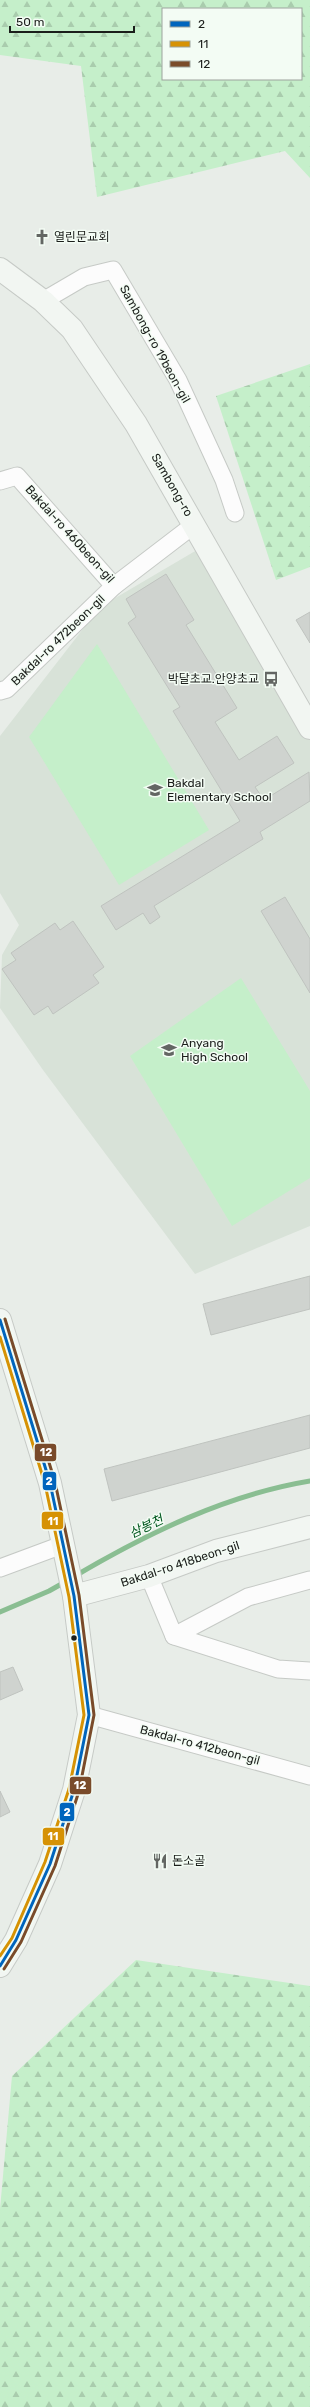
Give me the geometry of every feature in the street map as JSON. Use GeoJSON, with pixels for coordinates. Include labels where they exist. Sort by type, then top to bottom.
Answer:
{"type":"FeatureCollection","features":[{"type":"Feature","properties":{"kind":"street","name":"Sambong-ro"},"geometry":{"type":"LineString","coordinates":[[0,269],[43,301],[72,329],[136,424],[195,524],[310,728]]}},
{"type":"Feature","properties":{"kind":"street","name":"Sambong-ro 19beon-gil"},"geometry":{"type":"LineString","coordinates":[[43,301],[84,277],[113,270],[178,380],[224,480],[235,513]]}},
{"type":"Feature","properties":{"kind":"street","name":"Bakdal-ro 460beon-gil"},"geometry":{"type":"LineString","coordinates":[[0,481],[17,476],[114,586],[195,524]]}},
{"type":"Feature","properties":{"kind":"street","name":"Bakdal-ro 472beon-gil"},"geometry":{"type":"LineString","coordinates":[[0,691],[7,689],[114,586]]}},
{"type":"Feature","properties":{"kind":"street"},"geometry":{"type":"LineString","coordinates":[[0,1320],[50,1483],[73,1593],[90,1715],[74,1790],[50,1864],[16,1940],[0,1966]]}},
{"type":"Feature","properties":{"kind":"street","name":"Bakdal-ro 418beon-gil"},"geometry":{"type":"LineString","coordinates":[[73,1593],[149,1576],[216,1551],[310,1528]]}},
{"type":"Feature","properties":{"kind":"street"},"geometry":{"type":"LineString","coordinates":[[0,1568],[63,1546]]}},
{"type":"Feature","properties":{"kind":"street"},"geometry":{"type":"LineString","coordinates":[[149,1576],[174,1636],[278,1669],[310,1671]]}},
{"type":"Feature","properties":{"kind":"street"},"geometry":{"type":"LineString","coordinates":[[174,1636],[248,1597],[310,1580]]}},
{"type":"Feature","properties":{"kind":"street","name":"Bakdal-ro 412beon-gil"},"geometry":{"type":"LineString","coordinates":[[90,1715],[310,1776]]}},
{"type":"Feature","properties":{"kind":"shaded area"},"geometry":{"type":"Polygon","coordinates":[[[202,547],[310,736],[310,1226],[195,1274],[43,1070],[0,1008],[2,955],[19,925],[0,893],[0,736],[100,607],[202,547]]]}},
{"type":"Feature","properties":{"kind":"green space"},"geometry":{"type":"Polygon","coordinates":[[[0,0],[310,0],[310,178],[285,151],[97,197],[81,66],[0,55],[0,0]]]}},
{"type":"Feature","properties":{"kind":"green space"},"geometry":{"type":"Polygon","coordinates":[[[310,364],[310,567],[276,580],[216,396],[310,364]]]}},
{"type":"Feature","properties":{"kind":"green space"},"geometry":{"type":"Polygon","coordinates":[[[97,644],[209,830],[119,885],[29,737],[97,644]]]}},
{"type":"Feature","properties":{"kind":"green space"},"geometry":{"type":"Polygon","coordinates":[[[241,978],[310,1091],[310,1178],[232,1226],[130,1056],[241,978]]]}},
{"type":"Feature","properties":{"kind":"green space"},"geometry":{"type":"Polygon","coordinates":[[[136,1960],[310,1986],[310,2407],[0,2407],[0,2209],[12,2076],[136,1960]]]}},
{"type":"Feature","properties":{"kind":"building"},"geometry":{"type":"Polygon","coordinates":[[[166,574],[194,620],[186,625],[237,708],[215,722],[239,760],[277,736],[294,763],[255,787],[264,800],[309,772],[310,801],[260,832],[263,839],[154,906],[160,917],[150,924],[143,913],[116,930],[101,906],[240,821],[173,711],[180,707],[128,623],[136,617],[126,599],[166,574]]]}},
{"type":"Feature","properties":{"kind":"building"},"geometry":{"type":"Polygon","coordinates":[[[310,612],[310,643],[296,620],[310,612]]]}},
{"type":"Feature","properties":{"kind":"building"},"geometry":{"type":"Polygon","coordinates":[[[285,897],[310,939],[310,993],[261,911],[285,897]]]}},
{"type":"Feature","properties":{"kind":"building"},"geometry":{"type":"Polygon","coordinates":[[[73,921],[104,967],[93,975],[99,983],[53,1014],[48,1006],[34,1015],[2,969],[16,960],[11,953],[55,923],[60,930],[73,921]]]}},
{"type":"Feature","properties":{"kind":"building"},"geometry":{"type":"Polygon","coordinates":[[[310,1276],[310,1309],[211,1335],[203,1304],[310,1276]]]}},
{"type":"Feature","properties":{"kind":"building"},"geometry":{"type":"Polygon","coordinates":[[[310,1415],[310,1448],[112,1501],[104,1469],[310,1415]]]}},
{"type":"Feature","properties":{"kind":"building"},"geometry":{"type":"Polygon","coordinates":[[[13,1667],[23,1690],[0,1700],[0,1672],[13,1667]]]}},
{"type":"Feature","properties":{"kind":"building"},"geometry":{"type":"Polygon","coordinates":[[[0,1791],[10,1812],[0,1817],[0,1791]]]}},
{"type":"Feature","properties":{"kind":"waterway","name":"삼봉천"},"geometry":{"type":"LineString","coordinates":[[75,1576],[131,1545],[188,1518],[248,1496],[279,1487],[310,1481]]}},
{"type":"Feature","properties":{"kind":"waterway","name":"삼봉천"},"geometry":{"type":"LineString","coordinates":[[0,1612],[49,1591],[65,1582]]}},
{"type":"Feature","properties":{"kind":"transit line","name":"12"},"geometry":{"type":"LineString","coordinates":[[4,1969],[21,1942],[55,1866],[79,1791],[94,1715],[79,1595],[55,1482],[5,1319]]}},
{"type":"Feature","properties":{"kind":"transit line","name":"2"},"geometry":{"type":"LineString","coordinates":[[0,1320],[50,1483],[74,1596],[89,1715],[74,1790],[50,1864],[16,1940],[0,1966]]}},
{"type":"Feature","properties":{"kind":"transit line","name":"11"},"geometry":{"type":"LineString","coordinates":[[0,1337],[45,1484],[69,1597],[84,1715],[69,1789],[45,1862],[12,1938],[0,1956]]}},
{"type":"Feature","properties":{"kind":"place","name":"열린문교회"},"geometry":{"type":"Point","coordinates":[42,237]}},
{"type":"Feature","properties":{"kind":"place","name":"박달초교.안양초교"},"geometry":{"type":"Point","coordinates":[271,679]}},
{"type":"Feature","properties":{"kind":"place","name":"Bakdal Elementary School"},"geometry":{"type":"Point","coordinates":[155,790]}},
{"type":"Feature","properties":{"kind":"place","name":"Anyang High School"},"geometry":{"type":"Point","coordinates":[169,1050]}},
{"type":"Feature","properties":{"kind":"place","name":"돈소골"},"geometry":{"type":"Point","coordinates":[160,1861]}}]}
